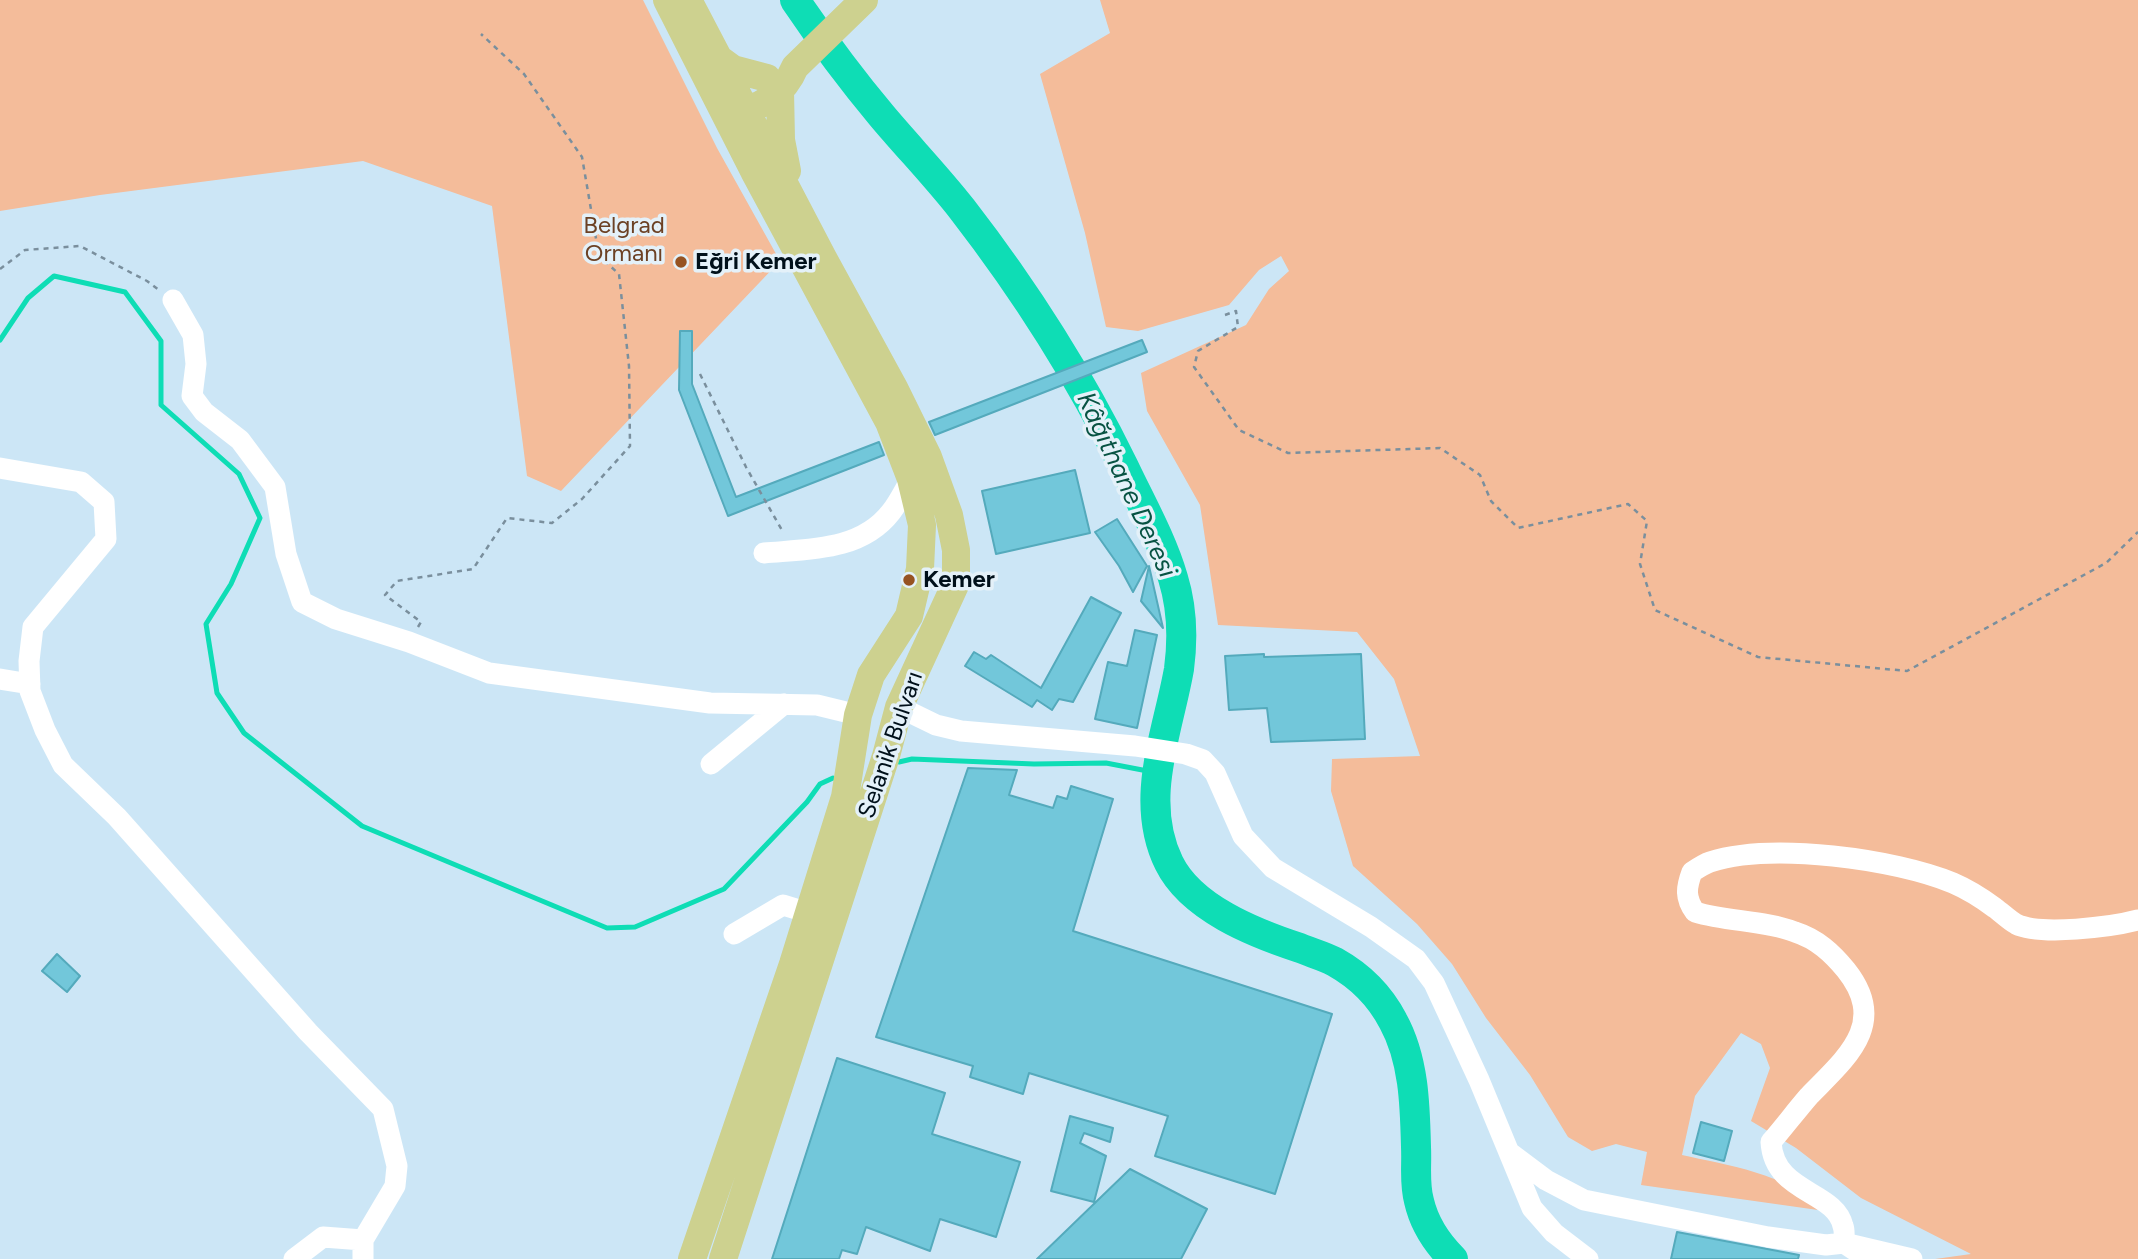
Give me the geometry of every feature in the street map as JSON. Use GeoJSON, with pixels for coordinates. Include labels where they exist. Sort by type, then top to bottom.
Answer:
{"type":"FeatureCollection","features":[{"type":"Feature","properties":{"kind":"main road"},"geometry":{"type":"LineString","coordinates":[[667,0],[737,109]]}},
{"type":"Feature","properties":{"kind":"main road"},"geometry":{"type":"LineString","coordinates":[[688,0],[718,58],[737,109]]}},
{"type":"Feature","properties":{"kind":"main road"},"geometry":{"type":"LineString","coordinates":[[737,109],[762,105],[774,84],[790,78],[802,58],[859,4]]}},
{"type":"Feature","properties":{"kind":"main road"},"geometry":{"type":"LineString","coordinates":[[718,58],[733,68],[774,84]]}},
{"type":"Feature","properties":{"kind":"main road"},"geometry":{"type":"LineString","coordinates":[[774,84],[781,140],[795,204]]}},
{"type":"Feature","properties":{"kind":"main road","name":"Selanik Bulvarı"},"geometry":{"type":"LineString","coordinates":[[725,1251],[886,756],[899,707],[956,583],[956,551],[949,515],[928,457],[795,204],[737,109]]}},
{"type":"Feature","properties":{"kind":"main road","name":"Selanik Bulvarı"},"geometry":{"type":"LineString","coordinates":[[696,1249],[809,913],[845,797],[856,719],[871,675],[909,616],[920,569],[922,526],[911,479],[889,422],[785,231],[737,109]]}},
{"type":"Feature","properties":{"kind":"main road"},"geometry":{"type":"LineString","coordinates":[[856,719],[899,707],[895,663],[909,616]]}},
{"type":"Feature","properties":{"kind":"main road"},"geometry":{"type":"LineString","coordinates":[[696,1249],[725,1251]]}},
{"type":"Feature","properties":{"kind":"street"},"geometry":{"type":"LineString","coordinates":[[173,300],[193,335],[196,364],[192,396],[204,412],[240,440],[275,487],[286,554],[302,602],[336,619],[409,642],[489,673],[710,703],[817,705],[856,719]]}},
{"type":"Feature","properties":{"kind":"street"},"geometry":{"type":"LineString","coordinates":[[0,468],[81,482],[104,502],[106,539],[33,627],[29,661],[30,691],[45,730],[63,765],[117,817],[308,1032],[383,1109],[397,1166],[395,1186],[363,1250],[323,1237],[294,1259]]}},
{"type":"Feature","properties":{"kind":"street"},"geometry":{"type":"LineString","coordinates":[[764,553],[851,542],[868,534],[891,513],[911,479]]}},
{"type":"Feature","properties":{"kind":"street"},"geometry":{"type":"LineString","coordinates":[[0,679],[30,684]]}},
{"type":"Feature","properties":{"kind":"street"},"geometry":{"type":"LineString","coordinates":[[711,764],[784,704]]}},
{"type":"Feature","properties":{"kind":"street"},"geometry":{"type":"LineString","coordinates":[[899,707],[936,725],[961,731],[1135,746],[1186,754],[1203,760],[1215,773],[1243,836],[1273,868],[1371,927],[1416,959],[1434,983],[1451,1017],[1532,1208],[1554,1233],[1588,1259]]}},
{"type":"Feature","properties":{"kind":"street"},"geometry":{"type":"LineString","coordinates":[[1844,1243],[1843,1226],[1836,1212],[1788,1180],[1772,1157],[1771,1142],[1807,1098],[1848,1057],[1861,1034],[1865,1006],[1851,976],[1830,950],[1796,932],[1695,912],[1688,902],[1686,886],[1692,872],[1709,862],[1734,857],[1831,855],[1917,870],[1965,889],[2016,924],[2041,930],[2123,924],[2138,920]]}},
{"type":"Feature","properties":{"kind":"street"},"geometry":{"type":"LineString","coordinates":[[734,934],[783,905],[809,913]]}},
{"type":"Feature","properties":{"kind":"street"},"geometry":{"type":"LineString","coordinates":[[1510,1153],[1546,1180],[1584,1200],[1768,1237],[1826,1245],[1844,1243],[1912,1259]]}},
{"type":"Feature","properties":{"kind":"street"},"geometry":{"type":"LineString","coordinates":[[1844,1243],[1864,1259]]}},
{"type":"Feature","properties":{"kind":"path"},"geometry":{"type":"LineString","coordinates":[[409,642],[421,622],[385,595],[397,581],[473,569],[507,518],[552,523],[582,499],[630,446],[629,366],[619,274],[599,256],[582,158],[524,74],[481,34]]}},
{"type":"Feature","properties":{"kind":"path"},"geometry":{"type":"LineString","coordinates":[[0,269],[25,250],[80,246],[147,281],[173,300]]}},
{"type":"Feature","properties":{"kind":"path"},"geometry":{"type":"LineString","coordinates":[[1226,315],[1236,311],[1238,327],[1198,351],[1194,367],[1239,430],[1288,453],[1440,448],[1480,475],[1491,501],[1518,528],[1628,504],[1647,521],[1640,564],[1655,610],[1758,657],[1907,671],[2106,563],[2138,532]]}},
{"type":"Feature","properties":{"kind":"path"},"geometry":{"type":"LineString","coordinates":[[700,374],[746,467],[793,551]]}},
{"type":"Feature","properties":{"kind":"green space","name":"Belgrad Ormanı"},"geometry":{"type":"Polygon","coordinates":[[[0,0],[643,0],[717,148],[780,261],[561,491],[527,476],[492,206],[363,161],[100,195],[0,211],[0,0]]]}},
{"type":"Feature","properties":{"kind":"green space"},"geometry":{"type":"Polygon","coordinates":[[[1100,0],[2138,0],[2138,1259],[1935,1259],[1971,1254],[1861,1198],[1796,1148],[1751,1121],[1770,1068],[1761,1044],[1741,1033],[1695,1096],[1682,1155],[1756,1172],[1774,1179],[1806,1197],[1818,1210],[1641,1185],[1647,1152],[1616,1144],[1592,1151],[1568,1137],[1530,1075],[1486,1018],[1452,964],[1417,924],[1353,866],[1331,791],[1332,759],[1420,756],[1394,679],[1357,632],[1218,625],[1200,505],[1147,411],[1141,373],[1246,325],[1269,289],[1289,271],[1281,256],[1259,270],[1229,305],[1138,331],[1106,327],[1085,233],[1040,74],[1110,33],[1100,0]]]}},
{"type":"Feature","properties":{"kind":"building"},"geometry":{"type":"Polygon","coordinates":[[[680,331],[692,331],[692,384],[736,497],[879,442],[884,455],[728,516],[679,390],[680,331]]]}},
{"type":"Feature","properties":{"kind":"building"},"geometry":{"type":"Polygon","coordinates":[[[1142,340],[1147,352],[935,435],[929,422],[1142,340]]]}},
{"type":"Feature","properties":{"kind":"building"},"geometry":{"type":"Polygon","coordinates":[[[1075,470],[1090,533],[996,554],[982,491],[1075,470]]]}},
{"type":"Feature","properties":{"kind":"building"},"geometry":{"type":"Polygon","coordinates":[[[1117,519],[1147,566],[1133,592],[1095,532],[1117,519]]]}},
{"type":"Feature","properties":{"kind":"building"},"geometry":{"type":"Polygon","coordinates":[[[1149,566],[1163,628],[1141,601],[1149,566]]]}},
{"type":"Feature","properties":{"kind":"building"},"geometry":{"type":"Polygon","coordinates":[[[1091,597],[1121,613],[1073,702],[1059,699],[1052,710],[1037,700],[1032,707],[965,666],[974,652],[986,659],[991,655],[1041,688],[1091,597]]]}},
{"type":"Feature","properties":{"kind":"building"},"geometry":{"type":"Polygon","coordinates":[[[1135,630],[1157,635],[1137,728],[1095,719],[1108,662],[1127,666],[1135,630]]]}},
{"type":"Feature","properties":{"kind":"building"},"geometry":{"type":"Polygon","coordinates":[[[1264,654],[1264,657],[1361,654],[1365,739],[1271,742],[1267,708],[1229,710],[1225,656],[1264,654]]]}},
{"type":"Feature","properties":{"kind":"building"},"geometry":{"type":"Polygon","coordinates":[[[968,768],[1017,770],[1009,795],[1053,808],[1057,796],[1067,799],[1071,786],[1113,799],[1073,931],[1332,1014],[1275,1194],[1155,1156],[1168,1116],[1029,1073],[1023,1094],[970,1077],[973,1066],[876,1037],[968,768]]]}},
{"type":"Feature","properties":{"kind":"building"},"geometry":{"type":"Polygon","coordinates":[[[57,954],[80,976],[67,992],[42,971],[57,954]]]}},
{"type":"Feature","properties":{"kind":"building"},"geometry":{"type":"Polygon","coordinates":[[[837,1058],[945,1093],[932,1134],[1020,1162],[996,1237],[940,1219],[930,1251],[866,1227],[857,1254],[842,1250],[839,1259],[772,1259],[837,1058]]]}},
{"type":"Feature","properties":{"kind":"building"},"geometry":{"type":"Polygon","coordinates":[[[1070,1116],[1113,1128],[1110,1142],[1084,1133],[1080,1143],[1106,1156],[1094,1202],[1051,1191],[1070,1116]]]}},
{"type":"Feature","properties":{"kind":"building"},"geometry":{"type":"Polygon","coordinates":[[[1701,1122],[1732,1131],[1724,1161],[1693,1153],[1701,1122]]]}},
{"type":"Feature","properties":{"kind":"building"},"geometry":{"type":"Polygon","coordinates":[[[1130,1169],[1207,1209],[1181,1259],[1037,1259],[1130,1169]]]}},
{"type":"Feature","properties":{"kind":"building"},"geometry":{"type":"Polygon","coordinates":[[[1677,1232],[1799,1255],[1798,1259],[1671,1259],[1677,1232]]]}},
{"type":"Feature","properties":{"kind":"waterway","name":"Kâğıthane Deresi"},"geometry":{"type":"LineString","coordinates":[[795,0],[859,88],[985,239],[1049,334],[1107,433],[1157,536],[1176,589],[1180,612],[1179,669],[1158,766],[1156,791],[1160,839],[1169,863],[1179,879],[1208,906],[1263,935],[1335,962],[1361,980],[1382,1003],[1400,1036],[1409,1066],[1415,1115],[1417,1194],[1421,1209],[1432,1232],[1453,1259]]}},
{"type":"Feature","properties":{"kind":"waterway"},"geometry":{"type":"LineString","coordinates":[[0,340],[28,298],[54,276],[125,292],[161,341],[161,405],[239,474],[260,518],[231,584],[206,624],[217,693],[244,733],[362,826],[607,928],[635,927],[724,889],[807,802],[820,784],[833,778]]}},
{"type":"Feature","properties":{"kind":"waterway"},"geometry":{"type":"LineString","coordinates":[[899,762],[912,759],[1034,764],[1106,763],[1158,773]]}},
{"type":"Feature","properties":{"kind":"place","name":"Eğri Kemer"},"geometry":{"type":"Point","coordinates":[681,262]}},
{"type":"Feature","properties":{"kind":"place","name":"Kemer"},"geometry":{"type":"Point","coordinates":[909,580]}}]}
